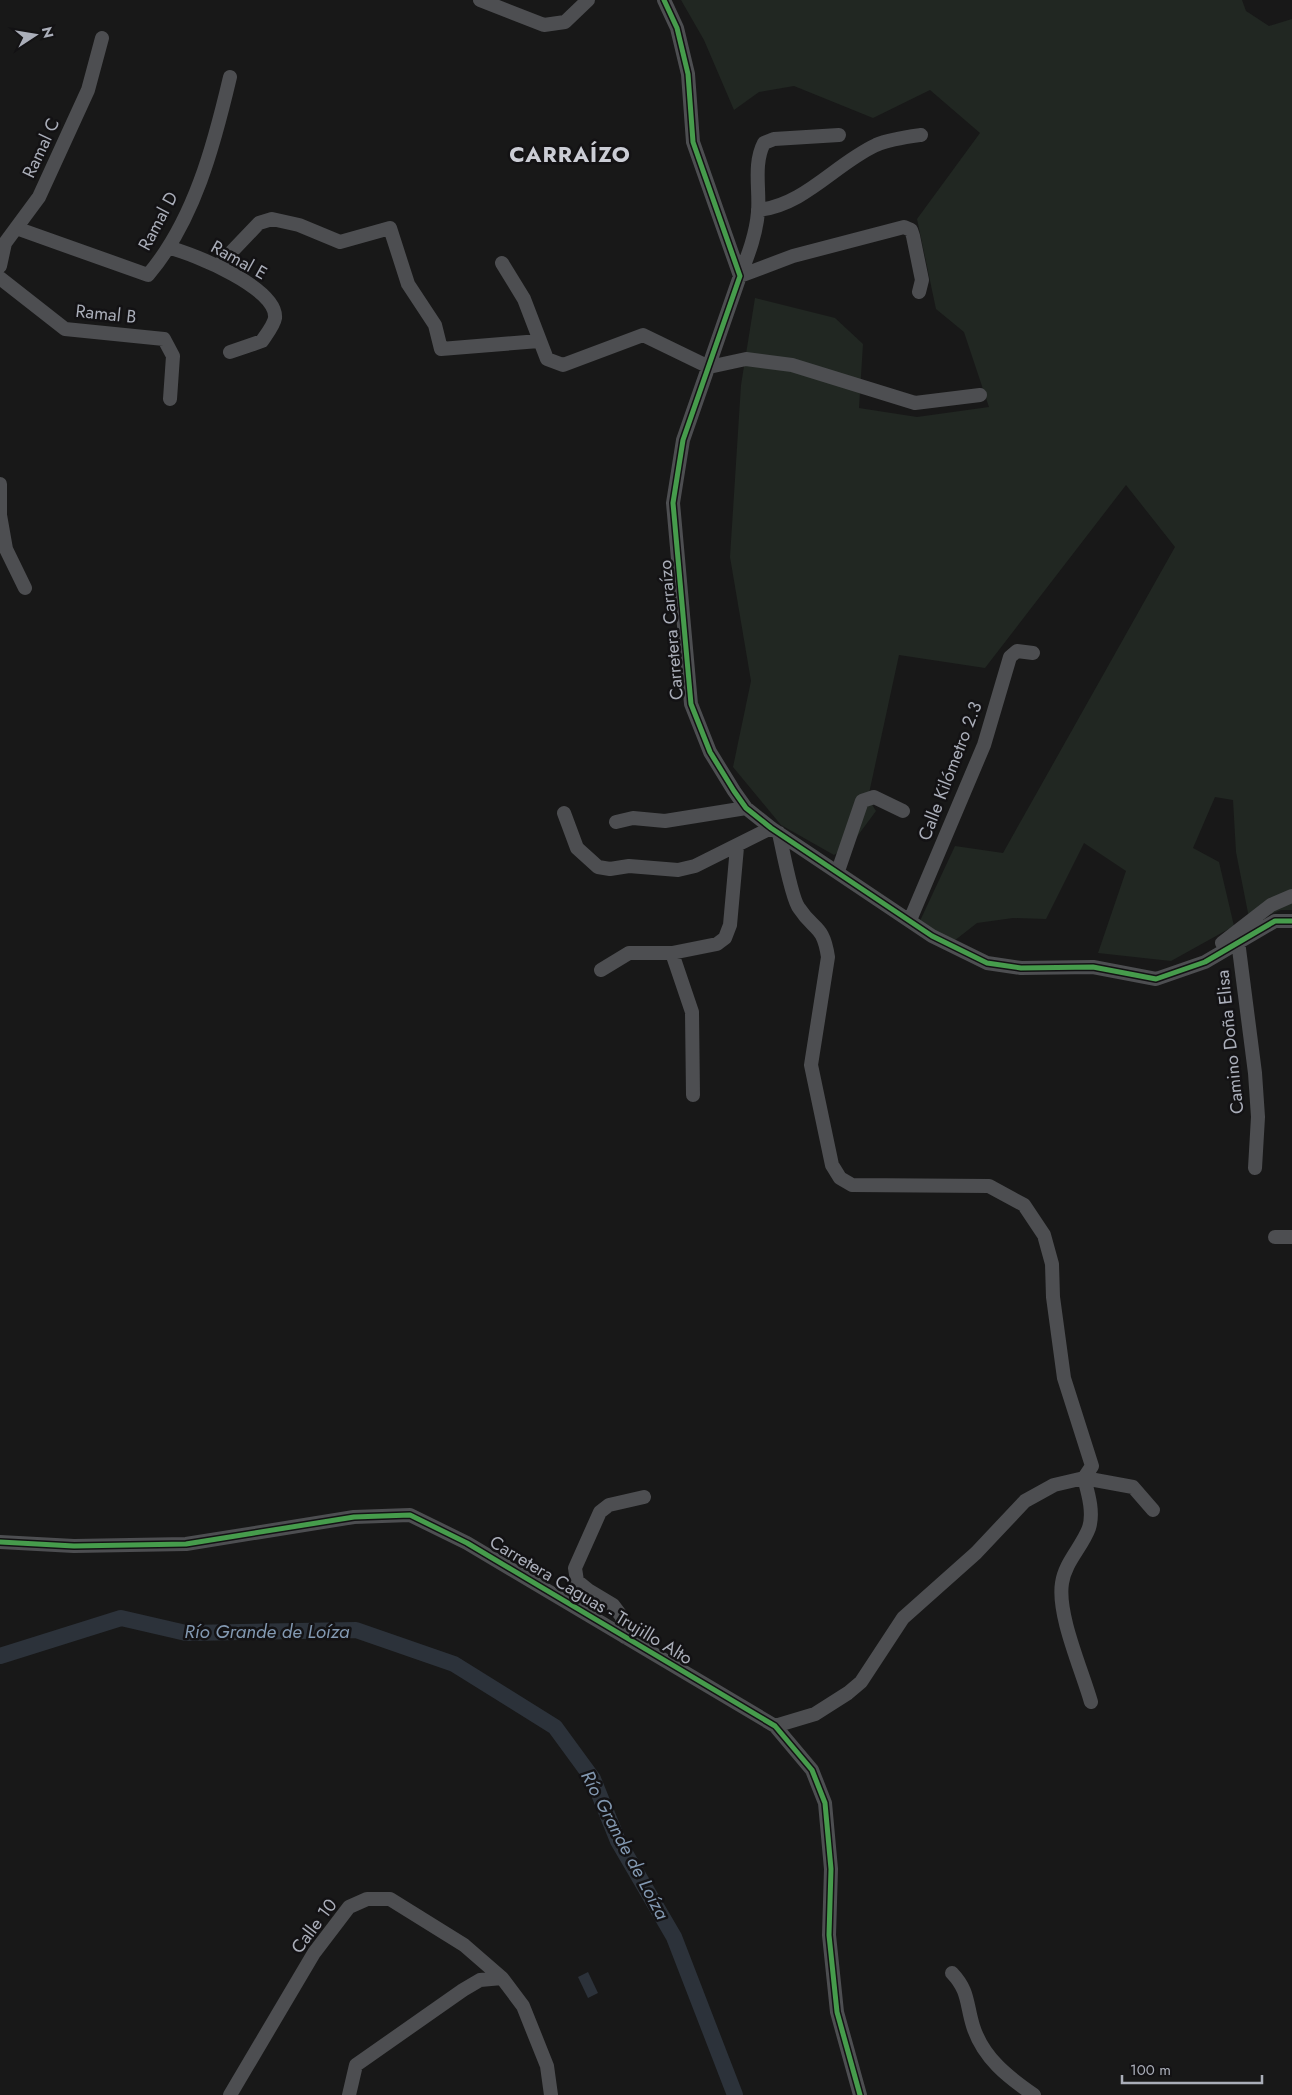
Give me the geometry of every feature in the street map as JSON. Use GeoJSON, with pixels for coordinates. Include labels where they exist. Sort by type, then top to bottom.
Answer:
{"type":"FeatureCollection","features":[{"type":"Feature","properties":{"kind":"street"},"geometry":{"type":"LineString","coordinates":[[480,0],[544,25],[565,22],[588,0]]}},
{"type":"Feature","properties":{"kind":"street"},"geometry":{"type":"LineString","coordinates":[[664,0],[677,28],[688,74],[693,142],[740,276],[793,256],[904,227],[911,230],[913,236],[922,280],[919,292]]}},
{"type":"Feature","properties":{"kind":"street","name":"Ramal C"},"geometry":{"type":"LineString","coordinates":[[0,266],[4,244],[39,197],[88,90],[102,38]]}},
{"type":"Feature","properties":{"kind":"street","name":"Ramal D"},"geometry":{"type":"LineString","coordinates":[[16,228],[148,275],[170,248],[216,136],[230,77]]}},
{"type":"Feature","properties":{"kind":"street"},"geometry":{"type":"LineString","coordinates":[[758,210],[771,209],[808,190],[877,144],[921,135]]}},
{"type":"Feature","properties":{"kind":"street","name":"Carretera Carraízo"},"geometry":{"type":"LineString","coordinates":[[839,136],[774,139],[764,143],[758,161],[758,210],[750,251],[683,440],[673,503],[691,704],[710,752],[746,808],[775,830],[932,936],[987,963],[1021,968],[1093,967],[1156,979],[1204,962],[1275,921],[1292,921]]}},
{"type":"Feature","properties":{"kind":"street"},"geometry":{"type":"LineString","coordinates":[[218,266],[259,223],[272,219],[299,225],[340,242],[390,228],[408,284],[435,325],[441,349],[539,340]]}},
{"type":"Feature","properties":{"kind":"street","name":"Ramal E"},"geometry":{"type":"LineString","coordinates":[[170,248],[218,266],[263,293],[273,305],[275,318],[262,341],[230,352]]}},
{"type":"Feature","properties":{"kind":"street"},"geometry":{"type":"LineString","coordinates":[[502,263],[524,298],[547,359],[563,365],[643,335],[709,367],[746,360],[792,364],[915,403],[980,394]]}},
{"type":"Feature","properties":{"kind":"street","name":"Ramal B"},"geometry":{"type":"LineString","coordinates":[[0,278],[66,329],[164,339],[172,356],[170,399]]}},
{"type":"Feature","properties":{"kind":"street"},"geometry":{"type":"LineString","coordinates":[[0,484],[0,515],[6,549],[25,588]]}},
{"type":"Feature","properties":{"kind":"street","name":"Calle Kilómetro 2.3"},"geometry":{"type":"LineString","coordinates":[[910,920],[984,745],[1010,657],[1017,651],[1033,653]]}},
{"type":"Feature","properties":{"kind":"street"},"geometry":{"type":"LineString","coordinates":[[838,871],[862,801],[874,797],[903,811]]}},
{"type":"Feature","properties":{"kind":"street"},"geometry":{"type":"LineString","coordinates":[[616,822],[633,818],[665,821],[746,808]]}},
{"type":"Feature","properties":{"kind":"street"},"geometry":{"type":"LineString","coordinates":[[566,818],[577,848],[598,867],[610,869],[629,866],[678,870],[695,866],[775,830],[798,908],[815,924],[825,939],[828,957],[811,1065],[832,1165],[840,1178],[852,1185],[989,1186],[1024,1206],[1044,1235],[1052,1264],[1053,1297],[1064,1378],[1092,1466],[1084,1478]]}},
{"type":"Feature","properties":{"kind":"street"},"geometry":{"type":"LineString","coordinates":[[601,970],[629,953],[672,953],[717,944],[725,938],[730,926],[737,847]]}},
{"type":"Feature","properties":{"kind":"street"},"geometry":{"type":"LineString","coordinates":[[1180,971],[1226,940],[1271,906],[1292,896]]}},
{"type":"Feature","properties":{"kind":"street","name":"Camino Doña Elisa"},"geometry":{"type":"LineString","coordinates":[[1238,941],[1255,1073],[1258,1118],[1255,1168]]}},
{"type":"Feature","properties":{"kind":"street"},"geometry":{"type":"LineString","coordinates":[[672,953],[692,1012],[693,1094]]}},
{"type":"Feature","properties":{"kind":"street"},"geometry":{"type":"LineString","coordinates":[[1275,1237],[1292,1237]]}},
{"type":"Feature","properties":{"kind":"street"},"geometry":{"type":"LineString","coordinates":[[1084,1478],[1089,1494],[1089,1528],[1068,1564],[1062,1582],[1062,1601],[1068,1632],[1091,1702]]}},
{"type":"Feature","properties":{"kind":"street"},"geometry":{"type":"LineString","coordinates":[[775,1726],[815,1714],[848,1693],[861,1682],[903,1618],[976,1554],[1025,1501],[1054,1484],[1084,1478],[1134,1486],[1153,1510]]}},
{"type":"Feature","properties":{"kind":"street"},"geometry":{"type":"LineString","coordinates":[[626,1637],[622,1617],[613,1605],[588,1590],[577,1580],[575,1568],[600,1512],[609,1505],[644,1497]]}},
{"type":"Feature","properties":{"kind":"street","name":"Carretera Caguas - Trujillo Alto"},"geometry":{"type":"LineString","coordinates":[[0,1542],[74,1546],[186,1544],[354,1517],[410,1515],[467,1543],[775,1726],[812,1770],[825,1803],[831,1869],[828,1936],[837,2012],[860,2095]]}},
{"type":"Feature","properties":{"kind":"street","name":"Calle 10"},"geometry":{"type":"LineString","coordinates":[[230,2095],[314,1954],[349,1907],[367,1899],[390,1899],[464,1945],[502,1978],[523,2006],[547,2066],[551,2095]]}},
{"type":"Feature","properties":{"kind":"street"},"geometry":{"type":"LineString","coordinates":[[952,1973],[963,1985],[974,2028],[986,2051],[1006,2076],[1034,2095]]}},
{"type":"Feature","properties":{"kind":"street"},"geometry":{"type":"LineString","coordinates":[[348,2095],[356,2064],[463,1990],[480,1980],[502,1978]]}},
{"type":"Feature","properties":{"kind":"shaded area"},"geometry":{"type":"Polygon","coordinates":[[[681,0],[1242,0],[1246,11],[1269,26],[1292,19],[1292,910],[1281,910],[1250,923],[1236,852],[1233,800],[1215,797],[1193,848],[1219,862],[1234,926],[1171,961],[1098,953],[1126,871],[1084,843],[1046,919],[1013,918],[977,923],[954,941],[919,923],[955,846],[1003,853],[1175,547],[1126,485],[985,668],[899,655],[868,798],[876,811],[853,842],[834,855],[781,825],[733,767],[751,681],[730,557],[741,385],[755,298],[835,318],[863,344],[859,408],[917,417],[989,407],[964,332],[936,309],[917,219],[980,133],[930,90],[873,118],[794,86],[759,92],[734,110],[704,40],[681,0]]]}},
{"type":"Feature","properties":{"kind":"shaded area"},"geometry":{"type":"Polygon","coordinates":[[[588,1972],[598,1993],[588,1998],[578,1977],[588,1972]]]}},
{"type":"Feature","properties":{"kind":"waterway","name":"Río Grande de Loíza"},"geometry":{"type":"LineString","coordinates":[[0,1656],[121,1618],[186,1633],[356,1630],[454,1664],[555,1727],[593,1779],[618,1841],[674,1937],[735,2095]]}},
{"type":"Feature","properties":{"kind":"cycle path"},"geometry":{"type":"LineString","coordinates":[[664,0],[677,28],[688,74],[693,142],[740,276],[683,440],[673,503],[691,704],[710,752],[734,791],[746,808],[771,828],[932,936],[987,963],[1021,968],[1093,967],[1156,979],[1205,962],[1275,921],[1292,921]]}},
{"type":"Feature","properties":{"kind":"cycle path"},"geometry":{"type":"LineString","coordinates":[[0,1542],[74,1546],[186,1544],[354,1517],[410,1515],[467,1543],[775,1726],[812,1770],[825,1803],[831,1869],[829,1935],[837,2012],[860,2095]]}},
{"type":"Feature","properties":{"kind":"district","name":"CARRAÍZO"},"geometry":{"type":"Point","coordinates":[570,154]}}]}
